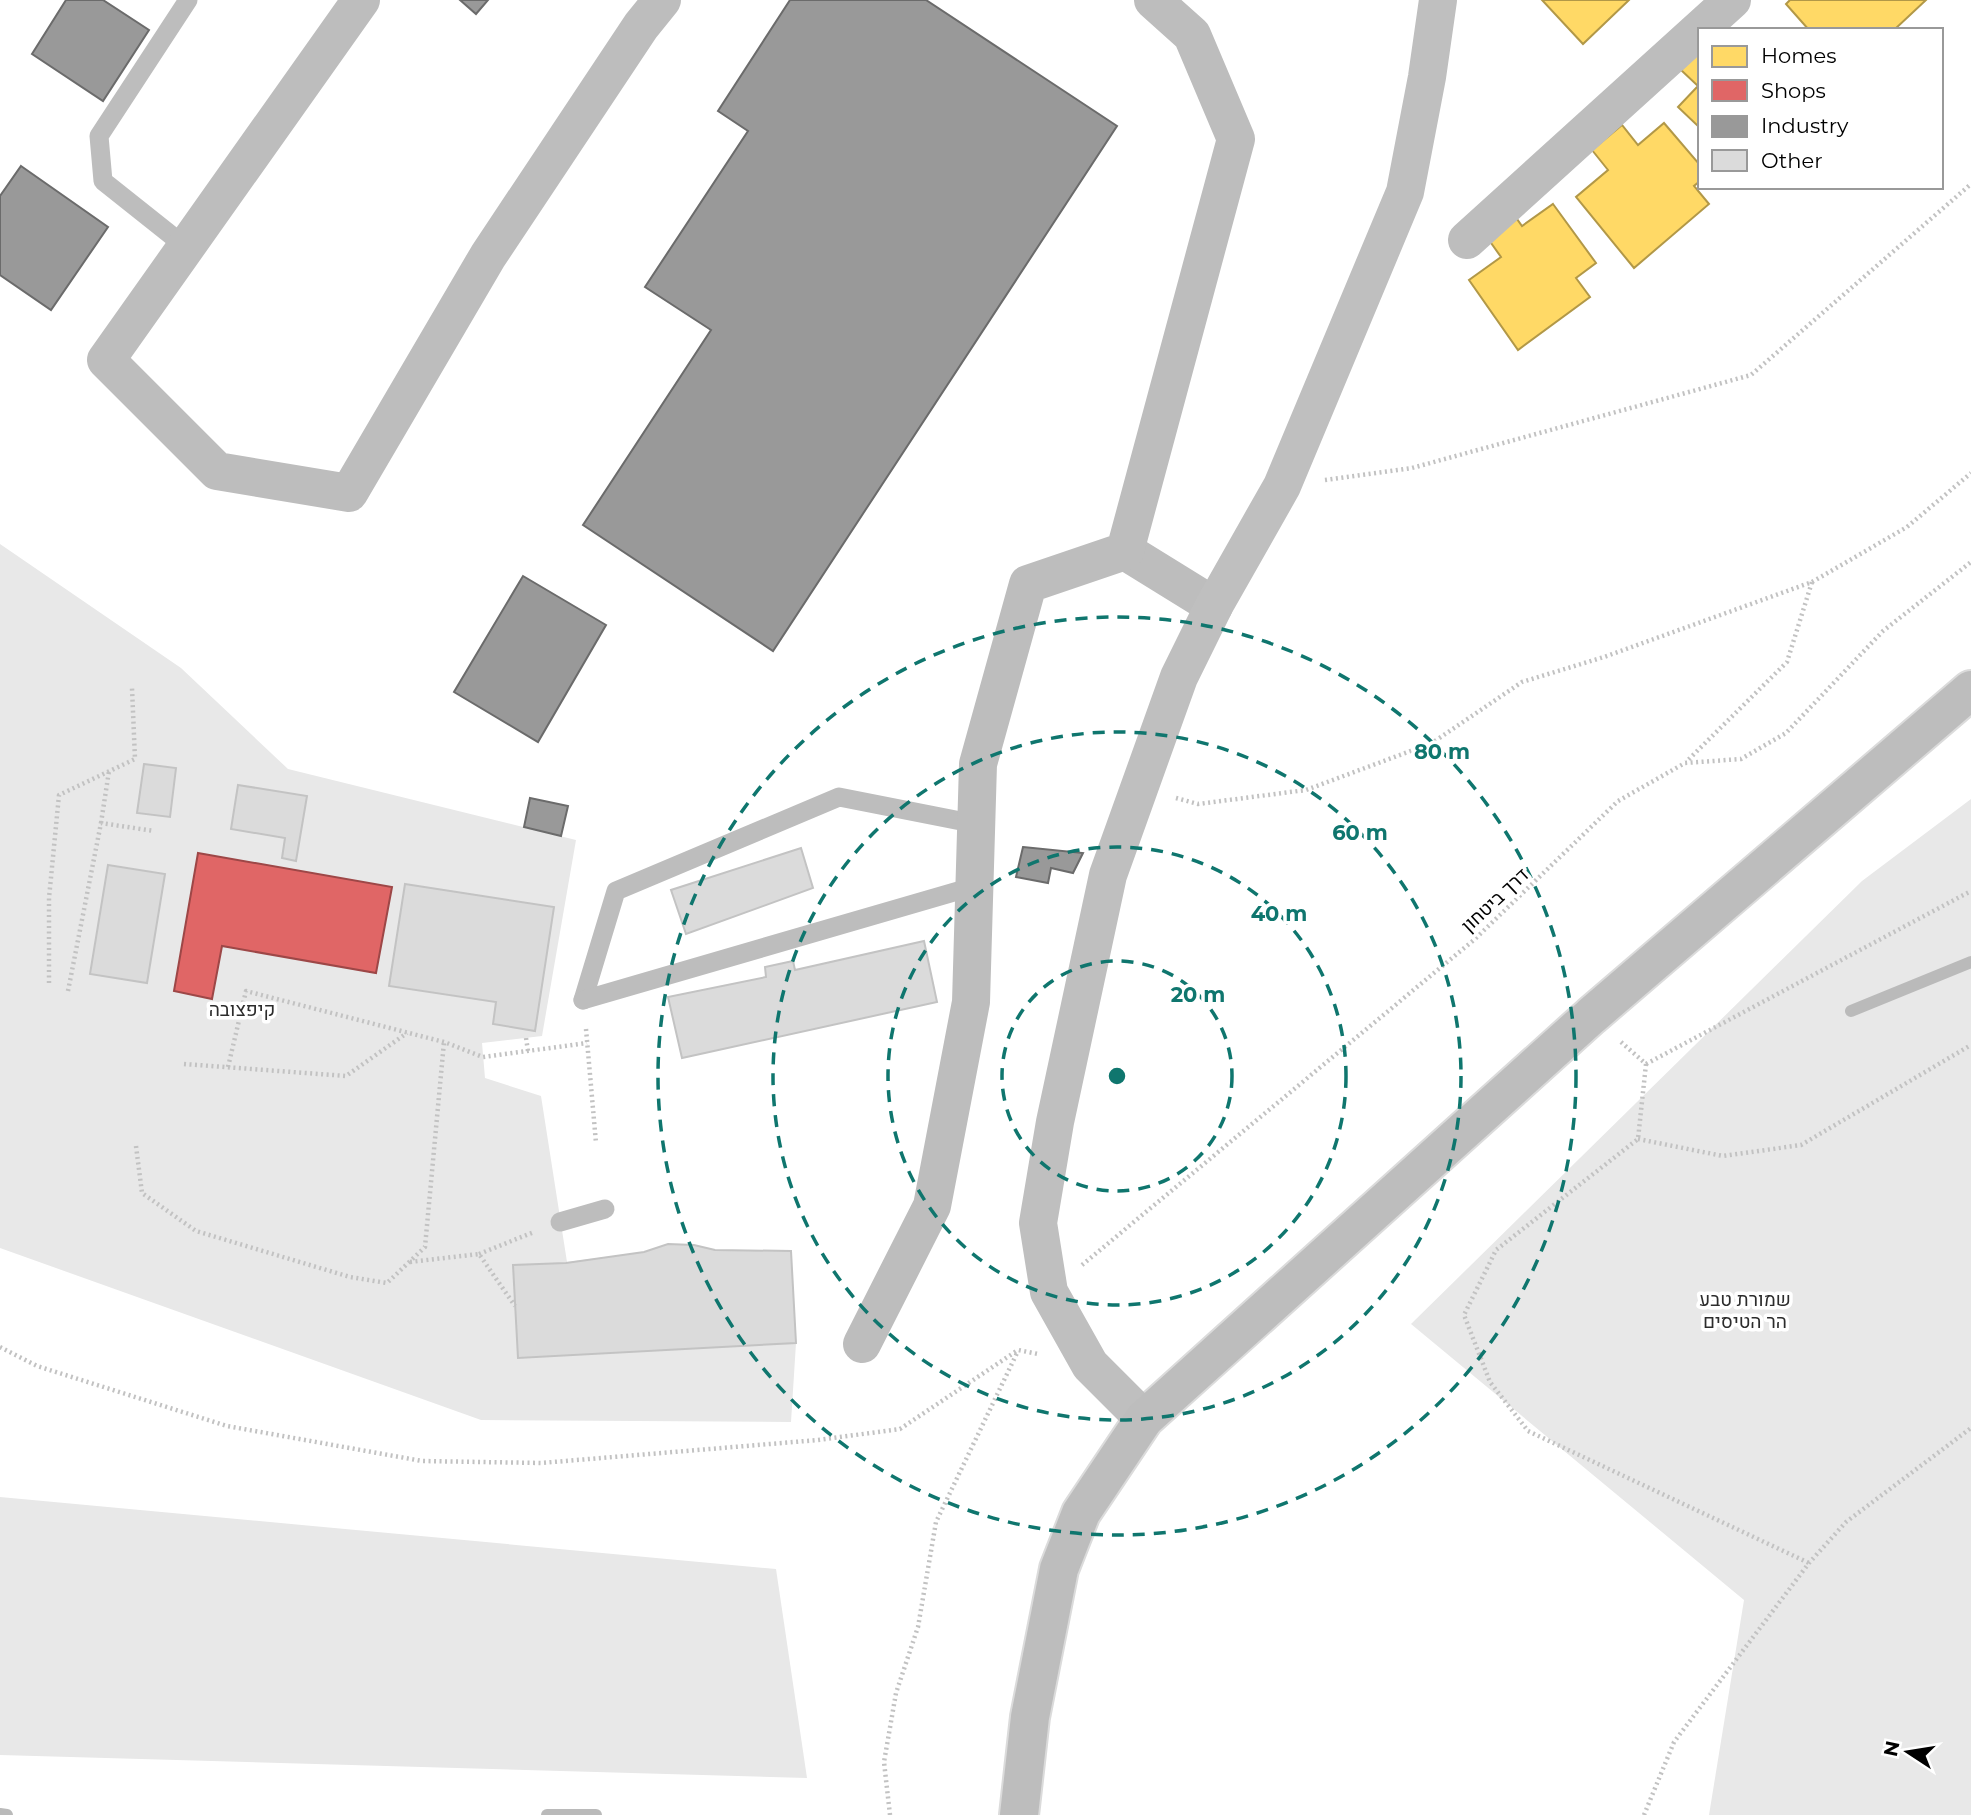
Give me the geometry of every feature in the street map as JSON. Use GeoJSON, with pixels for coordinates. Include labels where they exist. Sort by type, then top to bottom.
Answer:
{"type":"FeatureCollection","features":[{"type":"Feature","properties":{"kind":"street"},"geometry":{"type":"LineString","coordinates":[[361,0],[106,360],[217,471],[349,493],[488,256],[641,26],[662,0]]}},
{"type":"Feature","properties":{"kind":"street"},"geometry":{"type":"LineString","coordinates":[[1125,551],[1236,139],[1192,35],[1153,0]]}},
{"type":"Feature","properties":{"kind":"street"},"geometry":{"type":"LineString","coordinates":[[1144,1419],[1090,1365],[1049,1292],[1038,1223],[1055,1122],[1108,875],[1179,677],[1214,606],[1282,486],[1405,192],[1427,77],[1438,0]]}},
{"type":"Feature","properties":{"kind":"street"},"geometry":{"type":"LineString","coordinates":[[1701,28],[1732,0]]}},
{"type":"Feature","properties":{"kind":"street"},"geometry":{"type":"LineString","coordinates":[[1467,240],[1698,31]]}},
{"type":"Feature","properties":{"kind":"street"},"geometry":{"type":"LineString","coordinates":[[1125,551],[1214,606]]}},
{"type":"Feature","properties":{"kind":"street"},"geometry":{"type":"LineString","coordinates":[[862,1344],[932,1206],[971,1002],[978,764],[1028,584],[1125,551]]}},
{"type":"Feature","properties":{"kind":"street"},"geometry":{"type":"LineString","coordinates":[[1019,1815],[1030,1717],[1059,1569],[1081,1513],[1144,1419],[1591,1016],[1971,690]]}},
{"type":"Feature","properties":{"kind":"lane"},"geometry":{"type":"LineString","coordinates":[[186,247],[103,181],[99,136],[188,0]]}},
{"type":"Feature","properties":{"kind":"lane"},"geometry":{"type":"LineString","coordinates":[[583,1000],[616,891],[839,797],[976,824]]}},
{"type":"Feature","properties":{"kind":"lane"},"geometry":{"type":"LineString","coordinates":[[583,1000],[975,886]]}},
{"type":"Feature","properties":{"kind":"lane"},"geometry":{"type":"LineString","coordinates":[[560,1222],[605,1209]]}},
{"type":"Feature","properties":{"kind":"path"},"geometry":{"type":"LineString","coordinates":[[1282,486],[1412,468],[1751,375],[1971,184]]}},
{"type":"Feature","properties":{"kind":"path"},"geometry":{"type":"LineString","coordinates":[[1141,789],[1198,804],[1306,790],[1432,743],[1522,682],[1604,657],[1812,582],[1907,527],[1971,473]]}},
{"type":"Feature","properties":{"kind":"path","name":"דרך ביטחון"},"geometry":{"type":"LineString","coordinates":[[1049,1292],[1475,939],[1618,802],[1685,763],[1741,759],[1786,733],[1883,631],[1971,562]]}},
{"type":"Feature","properties":{"kind":"path"},"geometry":{"type":"LineString","coordinates":[[1685,763],[1787,662],[1812,582]]}},
{"type":"Feature","properties":{"kind":"path"},"geometry":{"type":"LineString","coordinates":[[49,983],[48,898],[59,795],[135,759],[132,688]]}},
{"type":"Feature","properties":{"kind":"path"},"geometry":{"type":"LineString","coordinates":[[68,990],[109,771]]}},
{"type":"Feature","properties":{"kind":"path"},"geometry":{"type":"LineString","coordinates":[[101,823],[154,831]]}},
{"type":"Feature","properties":{"kind":"path"},"geometry":{"type":"LineString","coordinates":[[1809,1563],[1528,1432],[1490,1382],[1464,1315],[1496,1250],[1638,1139],[1646,1064],[1971,891]]}},
{"type":"Feature","properties":{"kind":"path"},"geometry":{"type":"LineString","coordinates":[[228,1068],[246,991],[444,1042],[483,1057],[587,1043]]}},
{"type":"Feature","properties":{"kind":"path"},"geometry":{"type":"LineString","coordinates":[[583,1000],[596,1143]]}},
{"type":"Feature","properties":{"kind":"path"},"geometry":{"type":"LineString","coordinates":[[184,1064],[346,1076],[407,1032]]}},
{"type":"Feature","properties":{"kind":"path"},"geometry":{"type":"LineString","coordinates":[[526,1038],[528,1051]]}},
{"type":"Feature","properties":{"kind":"path"},"geometry":{"type":"LineString","coordinates":[[136,1146],[142,1193],[196,1231],[350,1277],[387,1283],[425,1247],[444,1042]]}},
{"type":"Feature","properties":{"kind":"path"},"geometry":{"type":"LineString","coordinates":[[1638,1139],[1723,1156],[1801,1145],[1971,1045]]}},
{"type":"Feature","properties":{"kind":"path"},"geometry":{"type":"LineString","coordinates":[[409,1262],[479,1254],[560,1222]]}},
{"type":"Feature","properties":{"kind":"path"},"geometry":{"type":"LineString","coordinates":[[479,1254],[515,1306]]}},
{"type":"Feature","properties":{"kind":"path"},"geometry":{"type":"LineString","coordinates":[[0,1348],[37,1366],[227,1426],[422,1461],[541,1463],[818,1440],[900,1429],[1018,1350],[936,1522],[918,1627],[896,1693],[884,1762],[890,1815]]}},
{"type":"Feature","properties":{"kind":"path"},"geometry":{"type":"LineString","coordinates":[[1644,1815],[1674,1742],[1809,1563],[1846,1522],[1971,1428]]}},
{"type":"Feature","properties":{"kind":"green space","name":"קיפצובה"},"geometry":{"type":"Polygon","coordinates":[[[0,544],[181,668],[288,769],[576,840],[542,1036],[482,1043],[485,1078],[541,1096],[567,1262],[644,1252],[668,1244],[694,1245],[715,1250],[791,1251],[796,1343],[791,1422],[481,1420],[0,1248],[0,544]]]}},
{"type":"Feature","properties":{"kind":"green space","name":"שמורת טבע הר הטיסים"},"geometry":{"type":"Polygon","coordinates":[[[1971,799],[1971,1815],[1709,1815],[1744,1600],[1411,1324],[1862,881],[1971,799]]]}},
{"type":"Feature","properties":{"kind":"green space"},"geometry":{"type":"Polygon","coordinates":[[[0,1497],[776,1569],[807,1778],[0,1755],[0,1497]]]}},
{"type":"Feature","properties":{"kind":"building: Homes"},"geometry":{"type":"Polygon","coordinates":[[[1542,0],[1629,0],[1583,44],[1542,0]]]}},
{"type":"Feature","properties":{"kind":"building: Homes"},"geometry":{"type":"Polygon","coordinates":[[[1790,0],[1926,0],[1896,28],[1807,28],[1786,4],[1790,0]]]}},
{"type":"Feature","properties":{"kind":"building: Homes"},"geometry":{"type":"Polygon","coordinates":[[[1698,53],[1698,86],[1681,70],[1698,53]]]}},
{"type":"Feature","properties":{"kind":"building: Homes"},"geometry":{"type":"Polygon","coordinates":[[[1698,86],[1698,126],[1678,107],[1698,86]]]}},
{"type":"Feature","properties":{"kind":"building: Homes"},"geometry":{"type":"Polygon","coordinates":[[[1664,123],[1698,163],[1698,183],[1694,186],[1709,204],[1634,268],[1576,197],[1608,170],[1592,150],[1622,125],[1638,145],[1664,123]]]}},
{"type":"Feature","properties":{"kind":"building: Homes"},"geometry":{"type":"Polygon","coordinates":[[[1553,204],[1596,263],[1576,278],[1590,297],[1518,350],[1469,280],[1501,257],[1484,233],[1512,212],[1522,226],[1553,204]]]}},
{"type":"Feature","properties":{"kind":"building: Shops"},"geometry":{"type":"Polygon","coordinates":[[[198,853],[392,887],[376,973],[222,946],[212,999],[174,991],[198,853]]]}},
{"type":"Feature","properties":{"kind":"building: Industry"},"geometry":{"type":"Polygon","coordinates":[[[66,0],[103,0],[149,30],[103,101],[32,54],[66,0]]]}},
{"type":"Feature","properties":{"kind":"building: Industry"},"geometry":{"type":"Polygon","coordinates":[[[460,0],[488,0],[476,14],[460,0]]]}},
{"type":"Feature","properties":{"kind":"building: Industry"},"geometry":{"type":"Polygon","coordinates":[[[790,0],[926,0],[1117,126],[773,651],[583,525],[711,330],[645,287],[748,131],[718,111],[790,0]]]}},
{"type":"Feature","properties":{"kind":"building: Industry"},"geometry":{"type":"Polygon","coordinates":[[[21,166],[108,227],[51,310],[0,275],[0,196],[21,166]]]}},
{"type":"Feature","properties":{"kind":"building: Industry"},"geometry":{"type":"Polygon","coordinates":[[[523,576],[606,625],[538,742],[454,692],[523,576]]]}},
{"type":"Feature","properties":{"kind":"building: Industry"},"geometry":{"type":"Polygon","coordinates":[[[530,798],[568,806],[561,836],[524,827],[530,798]]]}},
{"type":"Feature","properties":{"kind":"building: Industry"},"geometry":{"type":"Polygon","coordinates":[[[1023,847],[1083,853],[1073,873],[1051,868],[1048,883],[1016,877],[1023,847]]]}},
{"type":"Feature","properties":{"kind":"building: Other"},"geometry":{"type":"Polygon","coordinates":[[[144,764],[176,768],[170,817],[137,813],[144,764]]]}},
{"type":"Feature","properties":{"kind":"building: Other"},"geometry":{"type":"Polygon","coordinates":[[[238,785],[307,796],[296,861],[282,858],[285,838],[231,829],[238,785]]]}},
{"type":"Feature","properties":{"kind":"building: Other"},"geometry":{"type":"Polygon","coordinates":[[[801,848],[813,888],[686,934],[671,890],[801,848]]]}},
{"type":"Feature","properties":{"kind":"building: Other"},"geometry":{"type":"Polygon","coordinates":[[[108,865],[165,874],[147,983],[90,974],[108,865]]]}},
{"type":"Feature","properties":{"kind":"building: Other"},"geometry":{"type":"Polygon","coordinates":[[[405,884],[554,907],[535,1031],[493,1024],[496,1002],[389,986],[405,884]]]}},
{"type":"Feature","properties":{"kind":"building: Other"},"geometry":{"type":"Polygon","coordinates":[[[924,941],[937,1002],[682,1058],[668,997],[766,977],[765,967],[793,961],[795,970],[924,941]]]}},
{"type":"Feature","properties":{"kind":"building: Other"},"geometry":{"type":"Polygon","coordinates":[[[668,1244],[694,1245],[715,1250],[791,1251],[796,1343],[518,1358],[513,1265],[566,1263],[644,1252],[668,1244]]]}},
{"type":"Feature","properties":{"kind":"waterway"},"geometry":{"type":"LineString","coordinates":[[1851,1011],[1971,962]]}},
{"type":"Feature","properties":{"kind":"waterway"},"geometry":{"type":"LineString","coordinates":[[0,1814],[7,1815]]}},
{"type":"Feature","properties":{"kind":"waterway"},"geometry":{"type":"LineString","coordinates":[[547,1815],[596,1815]]}}]}
